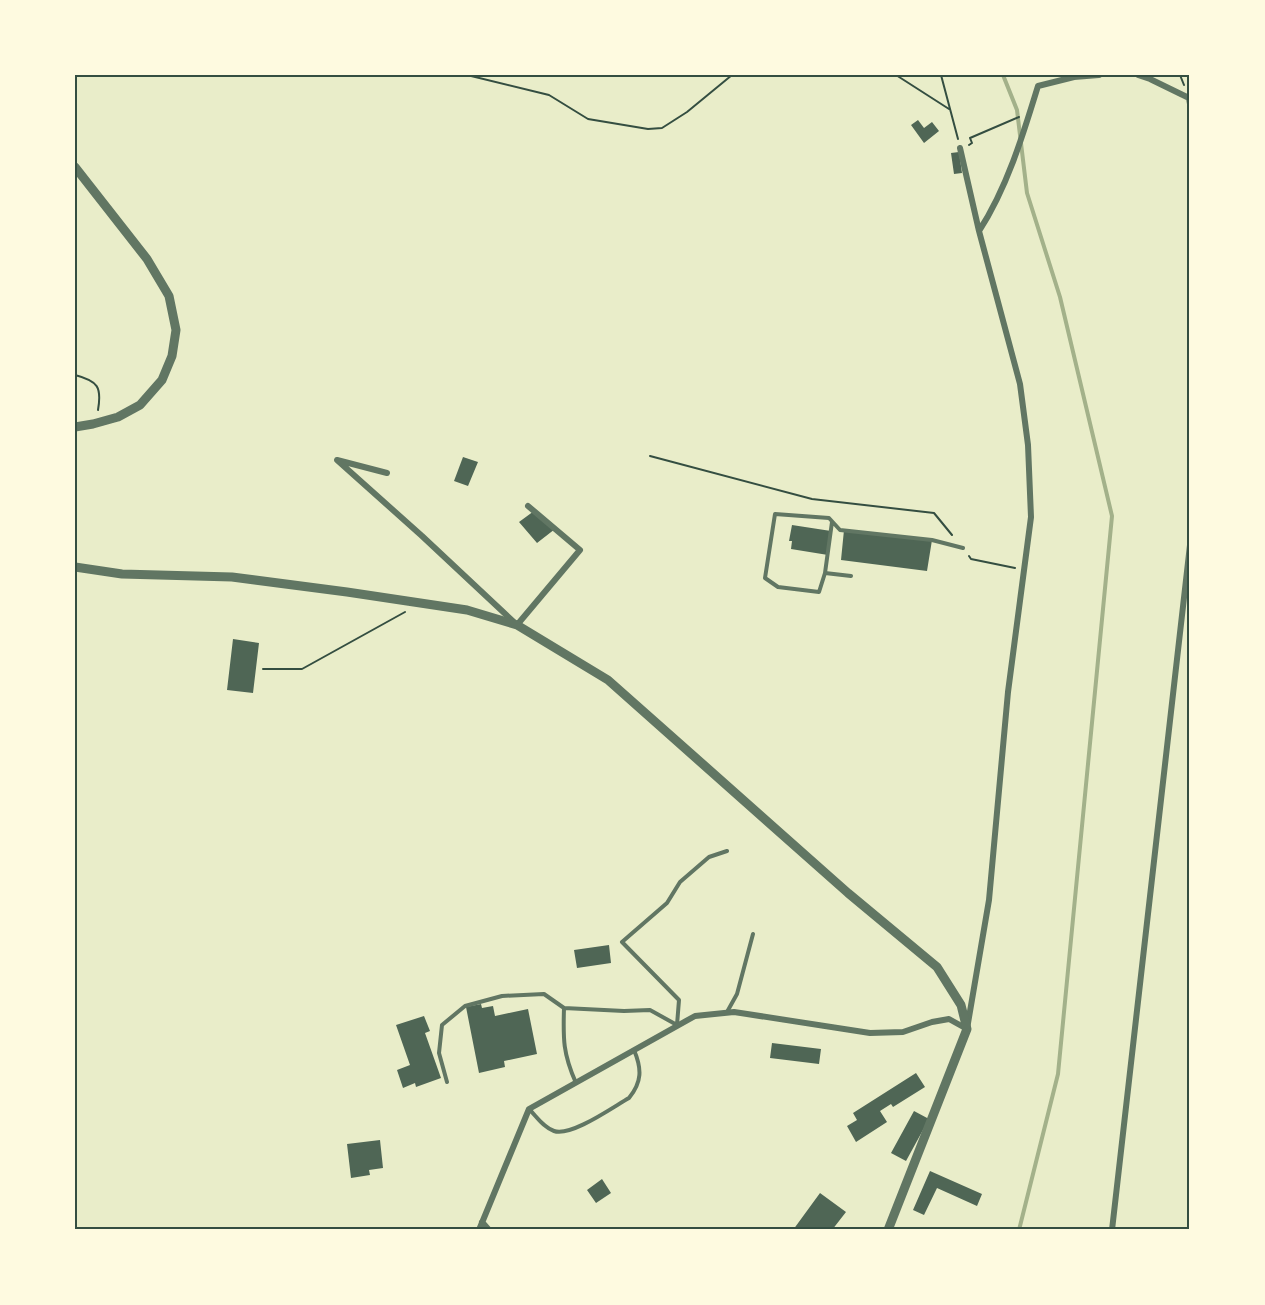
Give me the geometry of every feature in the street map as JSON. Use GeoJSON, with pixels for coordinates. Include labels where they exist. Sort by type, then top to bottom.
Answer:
{"type":"FeatureCollection","features":[{"type":"Feature","properties":{"kind":"street"},"geometry":{"type":"LineString","coordinates":[[979,231],[991,213],[1002,186],[1023,134],[1038,86],[1074,77],[1099,75]]}},
{"type":"Feature","properties":{"kind":"street"},"geometry":{"type":"LineString","coordinates":[[1138,75],[1189,98],[1190,104]]}},
{"type":"Feature","properties":{"kind":"street"},"geometry":{"type":"LineString","coordinates":[[888,1230],[967,1029],[989,900],[1008,692],[1031,517],[1020,384],[979,231],[960,148]]}},
{"type":"Feature","properties":{"kind":"street"},"geometry":{"type":"LineString","coordinates":[[75,167],[152,268],[170,296],[176,330],[172,356],[162,380],[140,405],[118,417],[75,427]]}},
{"type":"Feature","properties":{"kind":"street"},"geometry":{"type":"LineString","coordinates":[[387,473],[337,460],[518,625],[608,680],[849,893],[937,967],[961,1005],[967,1029]]}},
{"type":"Feature","properties":{"kind":"street"},"geometry":{"type":"LineString","coordinates":[[518,625],[580,550],[528,506]]}},
{"type":"Feature","properties":{"kind":"street"},"geometry":{"type":"LineString","coordinates":[[1112,1230],[1190,545]]}},
{"type":"Feature","properties":{"kind":"street"},"geometry":{"type":"LineString","coordinates":[[75,567],[122,574],[232,577],[467,610],[518,625]]}},
{"type":"Feature","properties":{"kind":"street"},"geometry":{"type":"LineString","coordinates":[[479,1230],[529,1109],[676,1025],[695,1017],[734,1011],[870,1033],[903,1032],[949,1019],[967,1029]]}},
{"type":"Feature","properties":{"kind":"street"},"geometry":{"type":"LineString","coordinates":[[482,1222],[489,1230]]}},
{"type":"Feature","properties":{"kind":"lane"},"geometry":{"type":"LineString","coordinates":[[832,522],[825,573],[819,592],[778,587],[765,578],[776,514],[829,518],[840,530],[932,540],[963,549]]}},
{"type":"Feature","properties":{"kind":"lane"},"geometry":{"type":"LineString","coordinates":[[825,573],[851,576]]}},
{"type":"Feature","properties":{"kind":"lane"},"geometry":{"type":"LineString","coordinates":[[447,1082],[439,1053],[442,1025],[465,1006],[502,996],[544,994],[564,1008],[651,1010],[676,1025],[679,1000],[622,942],[668,903],[680,882],[709,857],[727,851]]}},
{"type":"Feature","properties":{"kind":"lane"},"geometry":{"type":"LineString","coordinates":[[726,1012],[737,993],[753,933]]}},
{"type":"Feature","properties":{"kind":"lane"},"geometry":{"type":"LineString","coordinates":[[564,1008],[563,1042],[567,1063],[576,1083]]}},
{"type":"Feature","properties":{"kind":"lane"},"geometry":{"type":"LineString","coordinates":[[529,1109],[546,1126],[556,1132],[571,1131],[629,1098],[635,1091],[640,1077],[641,1066],[634,1049]]}},
{"type":"Feature","properties":{"kind":"path"},"geometry":{"type":"LineString","coordinates":[[467,75],[549,95],[588,119],[648,129],[662,128],[732,75]]}},
{"type":"Feature","properties":{"kind":"path"},"geometry":{"type":"LineString","coordinates":[[896,75],[950,110]]}},
{"type":"Feature","properties":{"kind":"path"},"geometry":{"type":"LineString","coordinates":[[941,75],[960,148],[972,143],[969,138],[1012,120]]}},
{"type":"Feature","properties":{"kind":"path"},"geometry":{"type":"LineString","coordinates":[[75,375],[99,387],[99,408],[93,424]]}},
{"type":"Feature","properties":{"kind":"path"},"geometry":{"type":"LineString","coordinates":[[650,456],[812,499],[934,513],[971,558],[1024,570]]}},
{"type":"Feature","properties":{"kind":"path"},"geometry":{"type":"LineString","coordinates":[[263,669],[302,669],[422,603]]}},
{"type":"Feature","properties":{"kind":"building"},"geometry":{"type":"Polygon","coordinates":[[[918,120],[924,128],[932,122],[939,131],[924,143],[911,125],[918,120]]]}},
{"type":"Feature","properties":{"kind":"building"},"geometry":{"type":"Polygon","coordinates":[[[959,152],[962,173],[954,174],[951,153],[959,152]]]}},
{"type":"Feature","properties":{"kind":"building"},"geometry":{"type":"Polygon","coordinates":[[[463,457],[478,462],[468,486],[454,481],[463,457]]]}},
{"type":"Feature","properties":{"kind":"building"},"geometry":{"type":"Polygon","coordinates":[[[534,511],[555,529],[537,543],[519,522],[534,511]]]}},
{"type":"Feature","properties":{"kind":"building"},"geometry":{"type":"Polygon","coordinates":[[[792,525],[831,531],[828,555],[791,549],[792,541],[789,541],[792,525]]]}},
{"type":"Feature","properties":{"kind":"building"},"geometry":{"type":"Polygon","coordinates":[[[844,530],[932,540],[927,571],[841,560],[844,530]]]}},
{"type":"Feature","properties":{"kind":"building"},"geometry":{"type":"Polygon","coordinates":[[[233,639],[259,643],[253,693],[227,690],[233,639]]]}},
{"type":"Feature","properties":{"kind":"building"},"geometry":{"type":"Polygon","coordinates":[[[609,945],[611,963],[577,968],[574,950],[609,945]]]}},
{"type":"Feature","properties":{"kind":"building"},"geometry":{"type":"Polygon","coordinates":[[[481,1004],[482,1008],[493,1006],[495,1016],[528,1009],[537,1054],[504,1061],[505,1067],[479,1073],[466,1007],[481,1004]]]}},
{"type":"Feature","properties":{"kind":"building"},"geometry":{"type":"Polygon","coordinates":[[[424,1016],[430,1031],[425,1033],[441,1078],[416,1087],[415,1083],[403,1088],[397,1070],[410,1065],[396,1025],[424,1016]]]}},
{"type":"Feature","properties":{"kind":"building"},"geometry":{"type":"Polygon","coordinates":[[[772,1043],[821,1049],[819,1064],[770,1058],[772,1043]]]}},
{"type":"Feature","properties":{"kind":"building"},"geometry":{"type":"Polygon","coordinates":[[[916,1073],[925,1087],[893,1107],[891,1104],[880,1111],[887,1122],[856,1142],[847,1126],[857,1120],[853,1113],[916,1073]]]}},
{"type":"Feature","properties":{"kind":"building"},"geometry":{"type":"Polygon","coordinates":[[[914,1111],[929,1119],[906,1161],[891,1153],[914,1111]]]}},
{"type":"Feature","properties":{"kind":"building"},"geometry":{"type":"Polygon","coordinates":[[[380,1140],[383,1168],[369,1170],[370,1175],[351,1178],[347,1144],[380,1140]]]}},
{"type":"Feature","properties":{"kind":"building"},"geometry":{"type":"Polygon","coordinates":[[[930,1171],[982,1194],[977,1206],[937,1188],[924,1215],[913,1210],[930,1171]]]}},
{"type":"Feature","properties":{"kind":"building"},"geometry":{"type":"Polygon","coordinates":[[[602,1179],[611,1193],[596,1203],[587,1190],[602,1179]]]}},
{"type":"Feature","properties":{"kind":"building"},"geometry":{"type":"Polygon","coordinates":[[[820,1193],[846,1212],[832,1230],[793,1230],[820,1193]]]}},
{"type":"Feature","properties":{"kind":"waterway"},"geometry":{"type":"LineString","coordinates":[[1003,75],[1017,110],[1027,193],[1060,297],[1112,516],[1058,1074],[1019,1230]]}}]}
